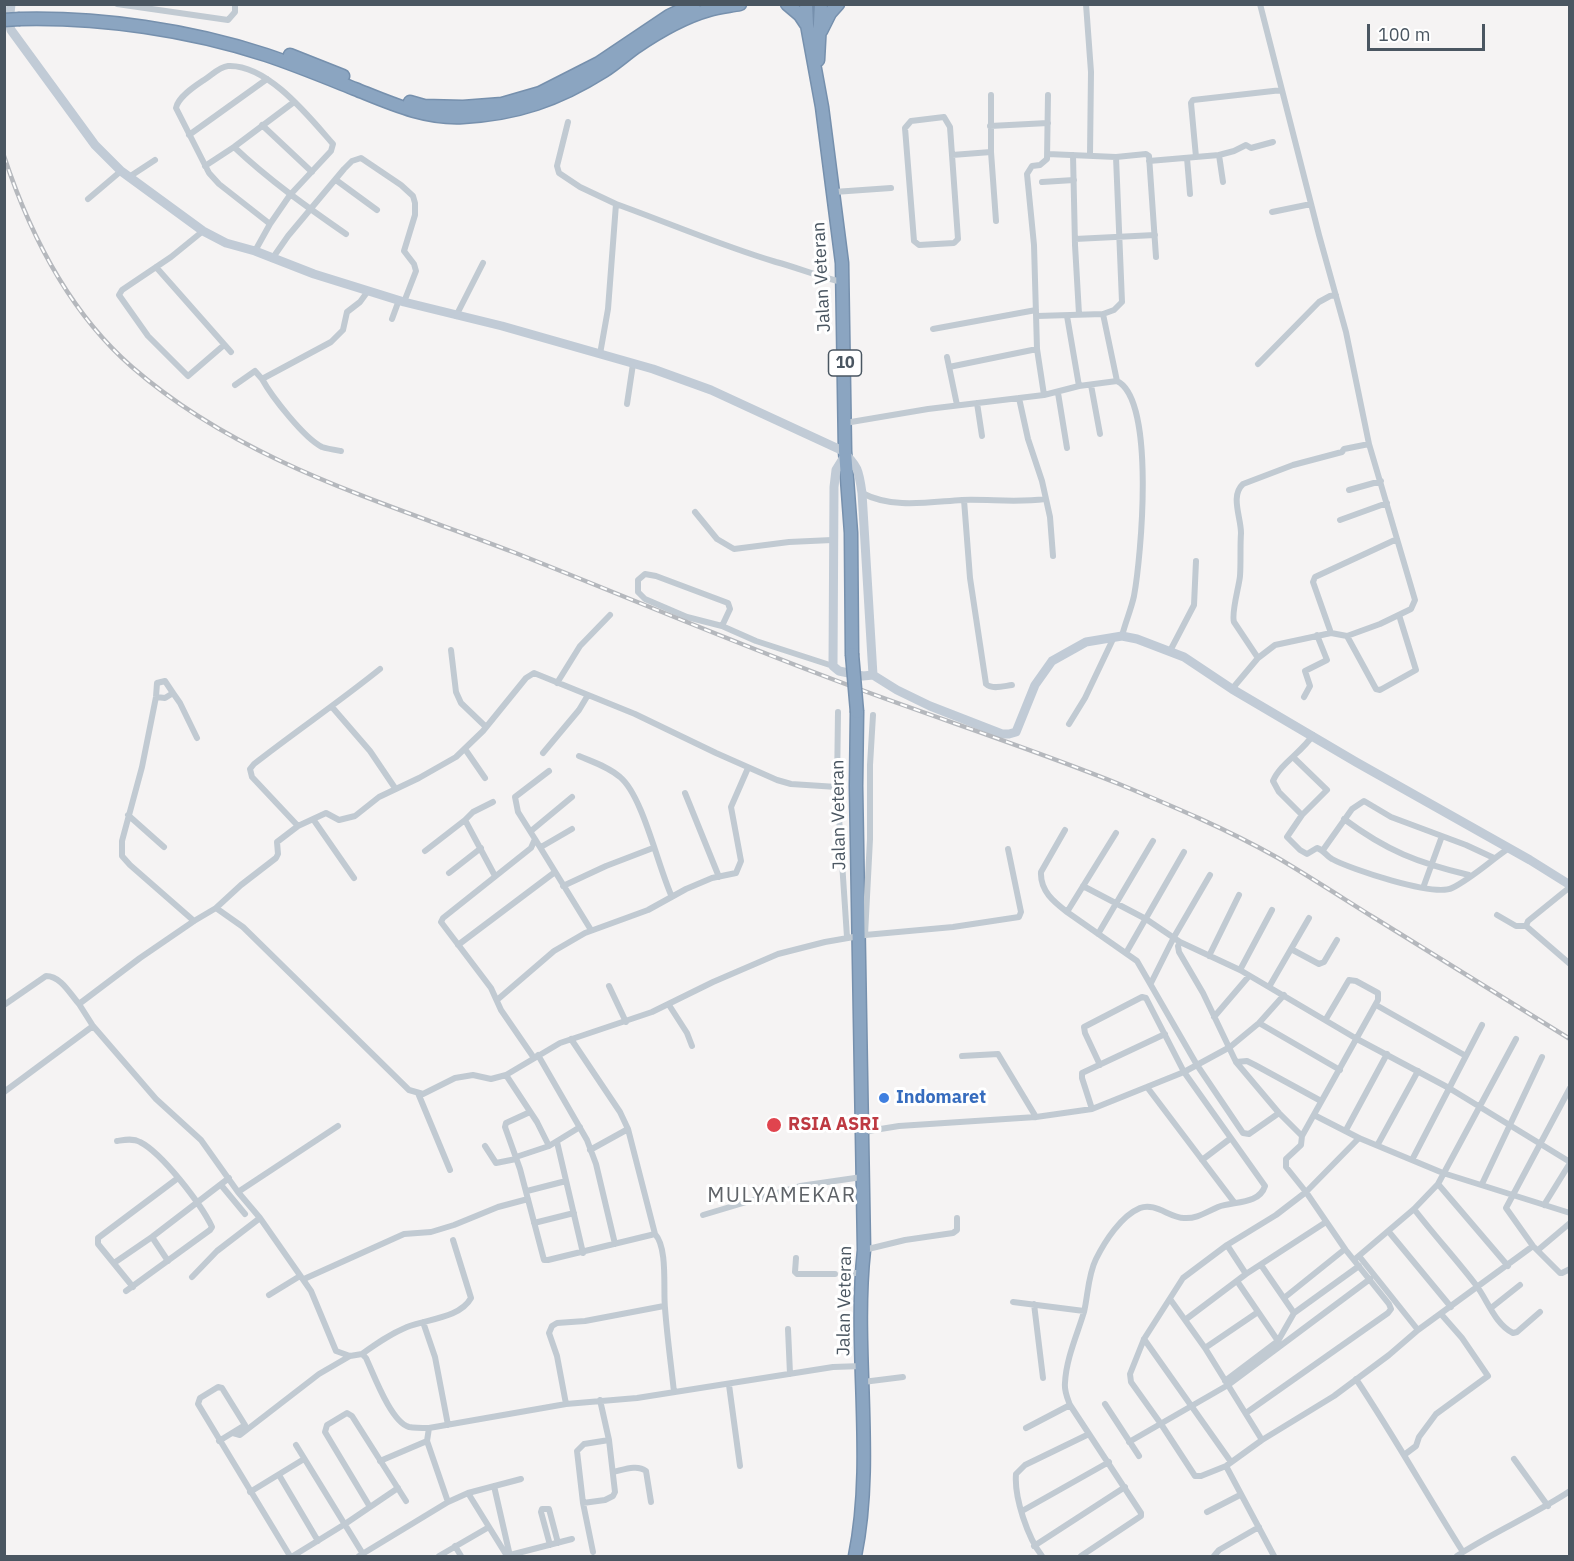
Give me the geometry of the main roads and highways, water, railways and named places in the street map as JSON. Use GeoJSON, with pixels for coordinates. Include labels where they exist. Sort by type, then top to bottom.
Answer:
{"type":"FeatureCollection","features":[{"type":"Feature","properties":{"kind":"highway"},"geometry":{"type":"LineString","coordinates":[[4,20],[13,12],[74,13],[188,27],[270,48],[424,106],[463,108],[502,104],[540,93],[599,63],[669,15],[694,4]]}},
{"type":"Feature","properties":{"kind":"highway"},"geometry":{"type":"LineString","coordinates":[[13,12],[184,34],[226,43],[266,55],[423,115],[462,117],[507,112],[539,104],[605,71],[638,46],[674,24],[709,10],[740,4]]}},
{"type":"Feature","properties":{"kind":"highway"},"geometry":{"type":"LineString","coordinates":[[787,4],[800,15],[807,25]]}},
{"type":"Feature","properties":{"kind":"highway","name":"Jalan Veteran"},"geometry":{"type":"LineString","coordinates":[[806,4],[807,25],[841,247],[846,454],[851,533],[864,1250],[861,1522],[855,1557]]}},
{"type":"Feature","properties":{"kind":"highway","name":"Jalan Veteran"},"geometry":{"type":"LineString","coordinates":[[816,75],[820,4]]}},
{"type":"Feature","properties":{"kind":"highway"},"geometry":{"type":"LineString","coordinates":[[819,36],[830,13],[838,4]]}},
{"type":"Feature","properties":{"kind":"railway"},"geometry":{"type":"LineString","coordinates":[[4,156],[39,243],[71,297],[89,322],[132,367],[174,400],[219,429],[266,454],[363,496],[513,552],[875,695],[1084,770],[1199,818],[1278,858],[1570,1039]]}},
{"type":"Feature","properties":{"kind":"place","name":"Indomaret"},"geometry":{"type":"Point","coordinates":[884,1098]}},
{"type":"Feature","properties":{"kind":"place","name":"RSIA ASRI"},"geometry":{"type":"Point","coordinates":[774,1125]}},
{"type":"Feature","properties":{"kind":"district","name":"MULYAMEKAR"},"geometry":{"type":"Point","coordinates":[782,1196]}}]}
